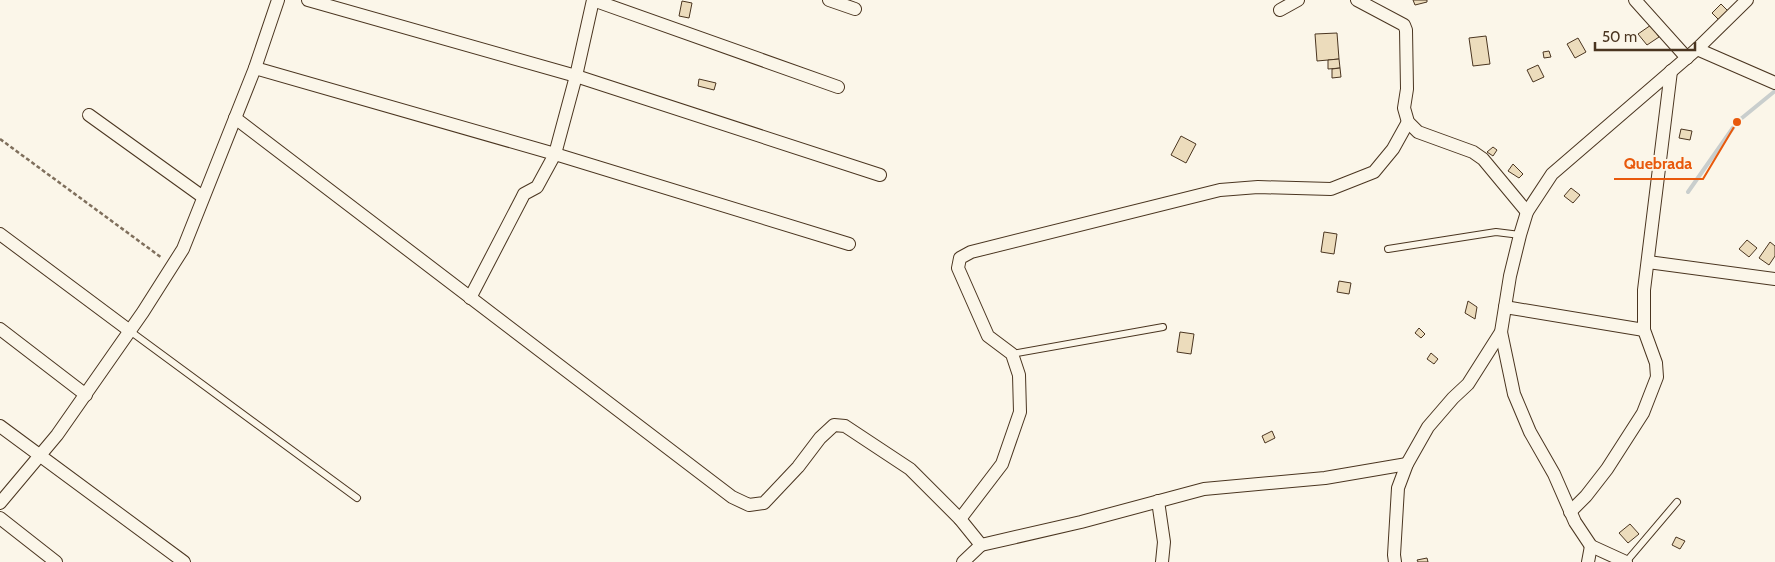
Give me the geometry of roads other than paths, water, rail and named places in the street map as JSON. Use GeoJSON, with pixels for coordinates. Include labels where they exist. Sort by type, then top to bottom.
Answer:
{"type":"FeatureCollection","features":[{"type":"Feature","properties":{"kind":"street"},"geometry":{"type":"LineString","coordinates":[[0,503],[57,436],[183,249],[255,68],[278,0]]}},
{"type":"Feature","properties":{"kind":"street"},"geometry":{"type":"LineString","coordinates":[[308,0],[576,76],[880,175]]}},
{"type":"Feature","properties":{"kind":"street"},"geometry":{"type":"LineString","coordinates":[[470,298],[524,194],[537,187],[555,154],[576,76],[593,0],[838,87]]}},
{"type":"Feature","properties":{"kind":"street"},"geometry":{"type":"LineString","coordinates":[[829,0],[855,9]]}},
{"type":"Feature","properties":{"kind":"street"},"geometry":{"type":"LineString","coordinates":[[1280,10],[1298,0]]}},
{"type":"Feature","properties":{"kind":"street"},"geometry":{"type":"LineString","coordinates":[[1357,0],[1404,25],[1406,30],[1407,89],[1404,108],[1408,122],[1418,132],[1473,152],[1528,212]]}},
{"type":"Feature","properties":{"kind":"street"},"geometry":{"type":"LineString","coordinates":[[1635,0],[1687,58]]}},
{"type":"Feature","properties":{"kind":"street"},"geometry":{"type":"LineString","coordinates":[[1626,562],[1591,546],[1575,522],[1554,474],[1530,432],[1514,394],[1501,332],[1510,276],[1528,212],[1552,174],[1698,49],[1747,0]]}},
{"type":"Feature","properties":{"kind":"street"},"geometry":{"type":"LineString","coordinates":[[1698,49],[1775,82]]}},
{"type":"Feature","properties":{"kind":"street"},"geometry":{"type":"LineString","coordinates":[[255,68],[555,154],[849,244]]}},
{"type":"Feature","properties":{"kind":"street"},"geometry":{"type":"LineString","coordinates":[[1570,512],[1586,496],[1607,469],[1643,413],[1657,377],[1656,363],[1644,330],[1644,290],[1671,71]]}},
{"type":"Feature","properties":{"kind":"street"},"geometry":{"type":"LineString","coordinates":[[89,115],[203,197]]}},
{"type":"Feature","properties":{"kind":"street"},"geometry":{"type":"LineString","coordinates":[[235,118],[725,492],[749,505],[764,502],[798,467],[820,438],[834,425],[846,426],[910,468],[960,519],[981,545]]}},
{"type":"Feature","properties":{"kind":"street"},"geometry":{"type":"LineString","coordinates":[[960,519],[1002,464],[1020,412],[1019,374],[1012,354],[988,336],[958,268],[960,258],[971,252],[1220,190],[1258,187],[1331,189],[1374,172],[1393,150],[1408,122]]}},
{"type":"Feature","properties":{"kind":"street"},"geometry":{"type":"LineString","coordinates":[[0,234],[130,330]]}},
{"type":"Feature","properties":{"kind":"street"},"geometry":{"type":"LineString","coordinates":[[1648,262],[1775,280]]}},
{"type":"Feature","properties":{"kind":"street"},"geometry":{"type":"LineString","coordinates":[[1505,307],[1644,330]]}},
{"type":"Feature","properties":{"kind":"street"},"geometry":{"type":"LineString","coordinates":[[0,329],[86,395]]}},
{"type":"Feature","properties":{"kind":"street"},"geometry":{"type":"LineString","coordinates":[[1395,562],[1398,488],[1407,464],[1428,428],[1453,398],[1468,384],[1501,332]]}},
{"type":"Feature","properties":{"kind":"street"},"geometry":{"type":"LineString","coordinates":[[0,426],[184,562]]}},
{"type":"Feature","properties":{"kind":"street"},"geometry":{"type":"LineString","coordinates":[[964,562],[981,545],[1081,522],[1204,489],[1325,478],[1407,464]]}},
{"type":"Feature","properties":{"kind":"street"},"geometry":{"type":"LineString","coordinates":[[1158,501],[1164,542],[1162,562]]}},
{"type":"Feature","properties":{"kind":"street"},"geometry":{"type":"LineString","coordinates":[[0,518],[56,562]]}},
{"type":"Feature","properties":{"kind":"street"},"geometry":{"type":"LineString","coordinates":[[1588,562],[1591,546]]}},
{"type":"Feature","properties":{"kind":"lane"},"geometry":{"type":"LineString","coordinates":[[1388,248],[1496,232],[1520,235]]}},
{"type":"Feature","properties":{"kind":"lane"},"geometry":{"type":"LineString","coordinates":[[1012,354],[1163,327]]}},
{"type":"Feature","properties":{"kind":"lane"},"geometry":{"type":"LineString","coordinates":[[130,330],[357,498]]}},
{"type":"Feature","properties":{"kind":"lane"},"geometry":{"type":"LineString","coordinates":[[1626,562],[1678,502]]}},
{"type":"Feature","properties":{"kind":"waterway"},"geometry":{"type":"LineString","coordinates":[[1688,192],[1737,122],[1775,91]]}},
{"type":"Feature","properties":{"kind":"place","name":"Quebrada"},"geometry":{"type":"Point","coordinates":[1737,122]}}]}
